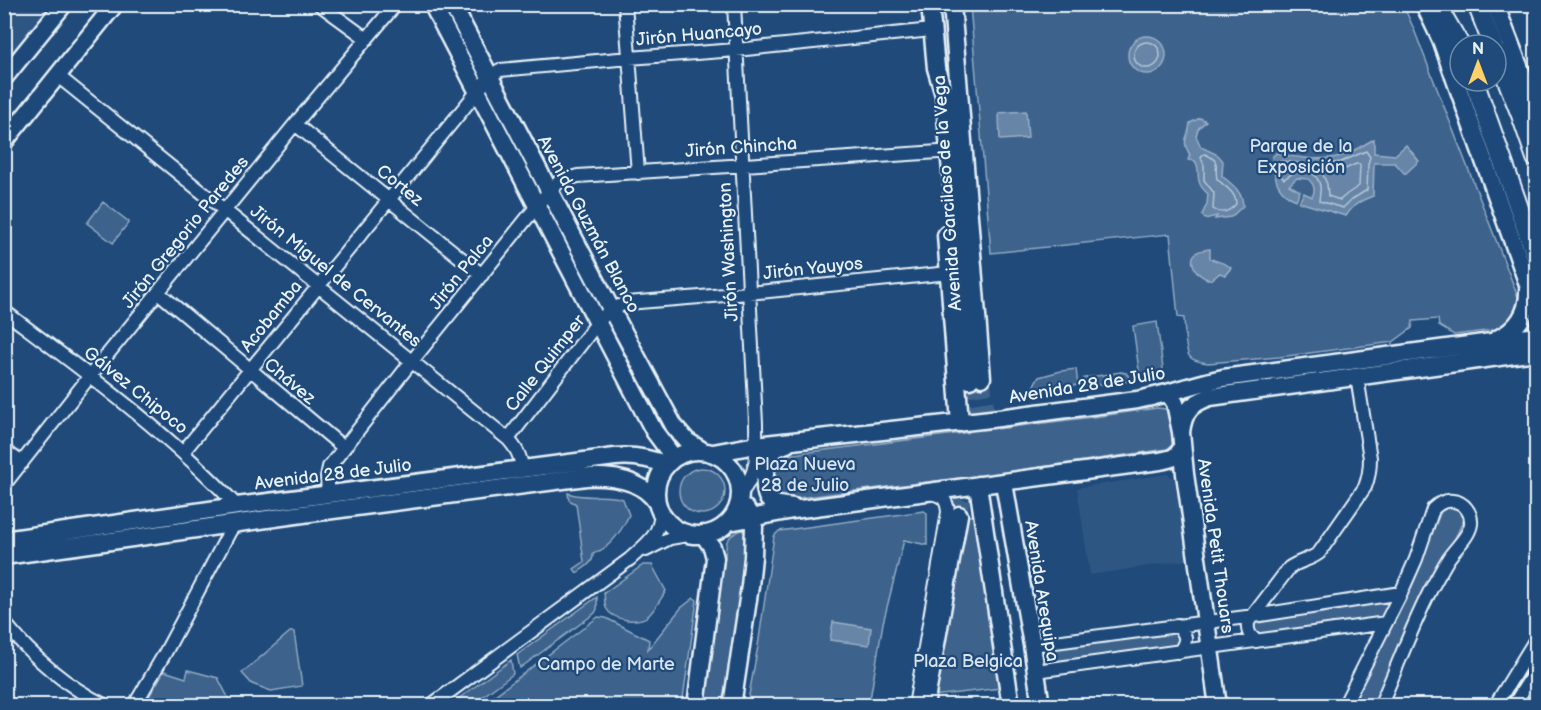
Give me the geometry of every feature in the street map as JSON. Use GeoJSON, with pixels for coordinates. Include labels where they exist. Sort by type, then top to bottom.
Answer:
{"type":"FeatureCollection","features":[{"type":"Feature","properties":{"kind":"highway"},"geometry":{"type":"LineString","coordinates":[[1436,4],[1454,33]]}},
{"type":"Feature","properties":{"kind":"highway"},"geometry":{"type":"LineString","coordinates":[[1446,4],[1457,33]]}},
{"type":"Feature","properties":{"kind":"highway"},"geometry":{"type":"LineString","coordinates":[[1477,4],[1488,33]]}},
{"type":"Feature","properties":{"kind":"highway"},"geometry":{"type":"LineString","coordinates":[[1508,83],[1536,158]]}},
{"type":"Feature","properties":{"kind":"highway"},"geometry":{"type":"LineString","coordinates":[[1478,93],[1536,256]]}},
{"type":"Feature","properties":{"kind":"main road"},"geometry":{"type":"LineString","coordinates":[[4,78],[64,4]]}},
{"type":"Feature","properties":{"kind":"main road"},"geometry":{"type":"LineString","coordinates":[[4,142],[116,4]]}},
{"type":"Feature","properties":{"kind":"main road","name":"Avenida Guzmán Blanco"},"geometry":{"type":"LineString","coordinates":[[432,4],[670,461]]}},
{"type":"Feature","properties":{"kind":"main road","name":"Avenida Guzmán Blanco"},"geometry":{"type":"LineString","coordinates":[[452,4],[674,426],[687,441],[708,452]]}},
{"type":"Feature","properties":{"kind":"main road","name":"Avenida Garcilaso de la Vega"},"geometry":{"type":"LineString","coordinates":[[930,4],[936,68],[944,95],[976,379],[952,4]]}},
{"type":"Feature","properties":{"kind":"main road"},"geometry":{"type":"LineString","coordinates":[[1424,4],[1441,40],[1536,307]]}},
{"type":"Feature","properties":{"kind":"main road"},"geometry":{"type":"LineString","coordinates":[[1496,4],[1536,109]]}},
{"type":"Feature","properties":{"kind":"main road","name":"Avenida Garcilaso de la Vega"},"geometry":{"type":"LineString","coordinates":[[936,68],[933,95],[960,423]]}},
{"type":"Feature","properties":{"kind":"main road"},"geometry":{"type":"LineString","coordinates":[[1488,342],[1507,334],[1521,320],[1528,303],[1528,285]]}},
{"type":"Feature","properties":{"kind":"main road","name":"Avenida 28 de Julio"},"geometry":{"type":"LineString","coordinates":[[708,452],[1137,400],[1168,393],[1196,383],[1223,378],[1536,336]]}},
{"type":"Feature","properties":{"kind":"main road"},"geometry":{"type":"LineString","coordinates":[[729,522],[812,508],[1166,460],[1176,456],[1181,439],[1183,418],[1188,409],[1207,398],[1536,352]]}},
{"type":"Feature","properties":{"kind":"main road","name":"Avenida Petit Thouars"},"geometry":{"type":"LineString","coordinates":[[1168,393],[1176,406],[1218,705]]}},
{"type":"Feature","properties":{"kind":"main road"},"geometry":{"type":"LineString","coordinates":[[792,441],[774,450],[768,458],[766,494],[770,501],[778,505],[812,508]]}},
{"type":"Feature","properties":{"kind":"main road"},"geometry":{"type":"LineString","coordinates":[[708,452],[722,458],[736,473],[740,497],[734,515],[722,528],[698,534],[683,532],[667,520],[659,507],[657,483],[670,461],[683,453],[708,452]]}},
{"type":"Feature","properties":{"kind":"main road","name":"Avenida 28 de Julio"},"geometry":{"type":"LineString","coordinates":[[4,540],[237,506],[624,456],[670,461]]}},
{"type":"Feature","properties":{"kind":"main road","name":"Avenida 28 de Julio"},"geometry":{"type":"LineString","coordinates":[[4,556],[243,522],[594,477],[617,479],[635,484],[649,492],[659,507]]}},
{"type":"Feature","properties":{"kind":"main road","name":"Avenida Arequipa"},"geometry":{"type":"LineString","coordinates":[[1004,483],[999,532],[1011,705]]}},
{"type":"Feature","properties":{"kind":"main road","name":"Avenida Arequipa"},"geometry":{"type":"LineString","coordinates":[[978,485],[999,532],[1032,645],[1041,705]]}},
{"type":"Feature","properties":{"kind":"main road"},"geometry":{"type":"LineString","coordinates":[[732,705],[750,586],[754,536],[751,517],[740,497]]}},
{"type":"Feature","properties":{"kind":"main road"},"geometry":{"type":"LineString","coordinates":[[925,705],[959,515]]}},
{"type":"Feature","properties":{"kind":"main road","name":"Avenida Arequipa"},"geometry":{"type":"LineString","coordinates":[[999,532],[1019,705]]}},
{"type":"Feature","properties":{"kind":"main road","name":"Avenida Arequipa"},"geometry":{"type":"LineString","coordinates":[[999,532],[1030,705]]}},
{"type":"Feature","properties":{"kind":"main road"},"geometry":{"type":"LineString","coordinates":[[696,705],[715,558],[712,548],[698,534]]}},
{"type":"Feature","properties":{"kind":"street"},"geometry":{"type":"LineString","coordinates":[[319,4],[367,39]]}},
{"type":"Feature","properties":{"kind":"street","name":"Jirón Gregorio Paredes"},"geometry":{"type":"LineString","coordinates":[[4,485],[295,124],[396,4]]}},
{"type":"Feature","properties":{"kind":"street"},"geometry":{"type":"LineString","coordinates":[[625,4],[638,172]]}},
{"type":"Feature","properties":{"kind":"street","name":"Jirón Washington"},"geometry":{"type":"LineString","coordinates":[[734,4],[756,446],[754,472],[740,497]]}},
{"type":"Feature","properties":{"kind":"street","name":"Jirón Huancayo"},"geometry":{"type":"LineString","coordinates":[[490,76],[500,70],[736,51],[932,30]]}},
{"type":"Feature","properties":{"kind":"street","name":"Jirón Miguel de Cervantes"},"geometry":{"type":"LineString","coordinates":[[58,76],[508,439],[516,448],[522,469]]}},
{"type":"Feature","properties":{"kind":"street"},"geometry":{"type":"LineString","coordinates":[[477,91],[490,76]]}},
{"type":"Feature","properties":{"kind":"street","name":"Acobamba"},"geometry":{"type":"LineString","coordinates":[[183,452],[477,91]]}},
{"type":"Feature","properties":{"kind":"street","name":"Cortez"},"geometry":{"type":"LineString","coordinates":[[295,124],[482,275]]}},
{"type":"Feature","properties":{"kind":"street","name":"Jirón Chincha"},"geometry":{"type":"LineString","coordinates":[[549,191],[560,181],[572,177],[939,153]]}},
{"type":"Feature","properties":{"kind":"street","name":"Jirón Palca"},"geometry":{"type":"LineString","coordinates":[[328,494],[327,472],[344,448],[549,191]]}},
{"type":"Feature","properties":{"kind":"street","name":"Jirón Yauyos"},"geometry":{"type":"LineString","coordinates":[[611,309],[627,303],[949,273]]}},
{"type":"Feature","properties":{"kind":"street","name":"Chávez"},"geometry":{"type":"LineString","coordinates":[[159,293],[344,448]]}},
{"type":"Feature","properties":{"kind":"street","name":"Calle Quimper"},"geometry":{"type":"LineString","coordinates":[[508,439],[598,322],[611,309]]}},
{"type":"Feature","properties":{"kind":"street","name":"Gálvez Chipoco"},"geometry":{"type":"LineString","coordinates":[[5,312],[90,376],[183,452],[237,506]]}},
{"type":"Feature","properties":{"kind":"street"},"geometry":{"type":"LineString","coordinates":[[1257,641],[1250,637],[1247,630],[1248,622],[1289,568],[1319,553],[1365,487],[1370,470],[1370,458],[1357,377]]}},
{"type":"Feature","properties":{"kind":"street"},"geometry":{"type":"LineString","coordinates":[[4,450],[22,463]]}},
{"type":"Feature","properties":{"kind":"street"},"geometry":{"type":"LineString","coordinates":[[915,705],[948,512],[944,498],[939,494],[926,492]]}},
{"type":"Feature","properties":{"kind":"street"},"geometry":{"type":"LineString","coordinates":[[1344,705],[1401,593],[1416,559],[1433,509],[1444,501],[1458,502],[1469,512],[1471,525],[1429,593],[1380,705]]}},
{"type":"Feature","properties":{"kind":"street"},"geometry":{"type":"LineString","coordinates":[[430,705],[630,559],[656,534],[660,522],[659,507]]}},
{"type":"Feature","properties":{"kind":"street"},"geometry":{"type":"LineString","coordinates":[[134,705],[165,653],[230,531],[243,522]]}},
{"type":"Feature","properties":{"kind":"street"},"geometry":{"type":"LineString","coordinates":[[630,559],[670,538],[698,534]]}},
{"type":"Feature","properties":{"kind":"street"},"geometry":{"type":"LineString","coordinates":[[1032,645],[1254,616],[1401,593]]}},
{"type":"Feature","properties":{"kind":"street"},"geometry":{"type":"LineString","coordinates":[[4,622],[20,641],[53,672],[81,692],[106,705]]}},
{"type":"Feature","properties":{"kind":"street"},"geometry":{"type":"LineString","coordinates":[[1036,671],[1386,623]]}},
{"type":"Feature","properties":{"kind":"street"},"geometry":{"type":"LineString","coordinates":[[1177,625],[1183,631],[1185,638],[1184,645],[1179,652]]}},
{"type":"Feature","properties":{"kind":"street"},"geometry":{"type":"LineString","coordinates":[[1494,705],[1536,639]]}},
{"type":"Feature","properties":{"kind":"street"},"geometry":{"type":"LineString","coordinates":[[1513,705],[1536,670]]}},
{"type":"Feature","properties":{"kind":"shaded area"},"geometry":{"type":"Polygon","coordinates":[[[5,5],[53,5],[5,64],[5,5]]]}},
{"type":"Feature","properties":{"kind":"shaded area"},"geometry":{"type":"Polygon","coordinates":[[[1167,474],[1174,478],[1187,560],[1090,575],[1077,488],[1167,474]]]}},
{"type":"Feature","properties":{"kind":"green space","name":"Parque de la Exposición"},"geometry":{"type":"Polygon","coordinates":[[[970,5],[1403,5],[1522,307],[1509,328],[1454,335],[1439,326],[1438,319],[1413,321],[1412,328],[1393,342],[1279,357],[1208,363],[1192,359],[1188,354],[1184,318],[1178,317],[1170,234],[991,253],[970,5]]]}},
{"type":"Feature","properties":{"kind":"green space"},"geometry":{"type":"Polygon","coordinates":[[[103,202],[129,222],[113,243],[87,223],[103,202]]]}},
{"type":"Feature","properties":{"kind":"green space"},"geometry":{"type":"Polygon","coordinates":[[[1157,322],[1163,369],[1154,377],[1140,378],[1133,326],[1157,322]]]}},
{"type":"Feature","properties":{"kind":"green space"},"geometry":{"type":"Polygon","coordinates":[[[1076,369],[1078,385],[1032,390],[1039,377],[1076,369]]]}},
{"type":"Feature","properties":{"kind":"green space"},"geometry":{"type":"Polygon","coordinates":[[[1126,373],[1132,381],[1086,386],[1084,378],[1126,373]]]}},
{"type":"Feature","properties":{"kind":"green space","name":"Plaza Nueva 28 de Julio"},"geometry":{"type":"Polygon","coordinates":[[[1157,408],[1166,409],[1170,415],[1173,444],[1167,449],[993,474],[789,499],[778,497],[777,494],[777,465],[779,459],[785,455],[1157,408]]]}},
{"type":"Feature","properties":{"kind":"green space"},"geometry":{"type":"Polygon","coordinates":[[[707,468],[719,474],[724,482],[724,500],[719,508],[711,513],[697,514],[685,508],[680,500],[679,486],[685,474],[693,469],[707,468]]]}},
{"type":"Feature","properties":{"kind":"green space"},"geometry":{"type":"Polygon","coordinates":[[[568,493],[623,499],[629,515],[615,538],[593,554],[590,563],[577,573],[574,569],[584,562],[576,504],[569,500],[568,493]]]}},
{"type":"Feature","properties":{"kind":"green space"},"geometry":{"type":"Polygon","coordinates":[[[1446,506],[1457,508],[1465,517],[1376,705],[1350,706],[1406,596],[1442,509],[1446,506]]]}},
{"type":"Feature","properties":{"kind":"green space"},"geometry":{"type":"Polygon","coordinates":[[[924,511],[927,513],[927,545],[904,540],[883,623],[869,705],[747,706],[774,536],[779,531],[924,511]]]}},
{"type":"Feature","properties":{"kind":"green space","name":"Plaza Belgica"},"geometry":{"type":"Polygon","coordinates":[[[975,515],[1001,688],[933,696],[966,516],[975,515]]]}},
{"type":"Feature","properties":{"kind":"green space"},"geometry":{"type":"Polygon","coordinates":[[[741,530],[748,538],[728,705],[704,706],[727,541],[741,530]]]}},
{"type":"Feature","properties":{"kind":"green space"},"geometry":{"type":"Polygon","coordinates":[[[643,565],[652,565],[666,591],[645,618],[626,620],[614,616],[606,608],[604,593],[643,565]]]}},
{"type":"Feature","properties":{"kind":"green space"},"geometry":{"type":"Polygon","coordinates":[[[597,597],[595,613],[520,668],[517,655],[597,597]]]}},
{"type":"Feature","properties":{"kind":"green space","name":"Campo de Marte"},"geometry":{"type":"Polygon","coordinates":[[[694,598],[697,600],[682,705],[482,705],[598,617],[606,618],[649,640],[648,649],[681,608],[694,598]]]}},
{"type":"Feature","properties":{"kind":"green space"},"geometry":{"type":"Polygon","coordinates":[[[1393,600],[1382,617],[1252,633],[1252,621],[1393,600]]]}},
{"type":"Feature","properties":{"kind":"green space"},"geometry":{"type":"Polygon","coordinates":[[[1179,631],[1181,644],[1174,648],[1041,664],[1040,647],[1179,631]]]}},
{"type":"Feature","properties":{"kind":"green space"},"geometry":{"type":"Polygon","coordinates":[[[290,632],[294,632],[302,686],[271,691],[252,684],[242,673],[290,632]]]}},
{"type":"Feature","properties":{"kind":"green space"},"geometry":{"type":"Polygon","coordinates":[[[511,660],[513,674],[471,705],[450,705],[511,660]]]}},
{"type":"Feature","properties":{"kind":"green space"},"geometry":{"type":"Polygon","coordinates":[[[188,670],[218,678],[232,705],[144,705],[164,671],[186,678],[188,670]]]}},
{"type":"Feature","properties":{"kind":"water"},"geometry":{"type":"Polygon","coordinates":[[[1147,36],[1154,37],[1160,42],[1165,48],[1165,62],[1160,68],[1154,73],[1147,74],[1140,73],[1134,68],[1129,62],[1128,55],[1129,48],[1134,42],[1140,37],[1147,36]]]}},
{"type":"Feature","properties":{"kind":"water"},"geometry":{"type":"Polygon","coordinates":[[[1026,111],[1028,138],[1000,140],[999,113],[1026,111]]]}},
{"type":"Feature","properties":{"kind":"water"},"geometry":{"type":"Polygon","coordinates":[[[1200,118],[1206,121],[1198,129],[1196,136],[1201,147],[1218,155],[1223,161],[1222,176],[1236,189],[1243,201],[1243,206],[1231,217],[1215,219],[1217,216],[1205,219],[1202,215],[1208,194],[1202,188],[1198,178],[1197,164],[1195,161],[1188,160],[1190,155],[1185,142],[1190,123],[1200,118]]]}},
{"type":"Feature","properties":{"kind":"water"},"geometry":{"type":"Polygon","coordinates":[[[1374,139],[1374,153],[1395,155],[1406,145],[1419,161],[1405,174],[1395,163],[1374,163],[1373,196],[1358,203],[1346,216],[1299,202],[1304,193],[1312,197],[1314,192],[1314,187],[1308,179],[1297,178],[1289,185],[1300,191],[1296,200],[1284,192],[1277,183],[1272,157],[1276,153],[1310,158],[1336,157],[1352,152],[1374,139]]]}},
{"type":"Feature","properties":{"kind":"water"},"geometry":{"type":"Polygon","coordinates":[[[1210,249],[1210,258],[1231,268],[1225,275],[1220,273],[1208,279],[1196,270],[1192,261],[1196,253],[1210,249]]]}},
{"type":"Feature","properties":{"kind":"water"},"geometry":{"type":"Polygon","coordinates":[[[833,622],[871,628],[869,645],[830,640],[833,622]]]}},
{"type":"Feature","properties":{"kind":"tunnel"},"geometry":{"type":"LineString","coordinates":[[982,378],[999,496]]}},
{"type":"Feature","properties":{"kind":"tunnel"},"geometry":{"type":"LineString","coordinates":[[970,380],[987,498]]}},
{"type":"Feature","properties":{"kind":"tunnel"},"geometry":{"type":"LineString","coordinates":[[959,515],[973,438]]}}]}
